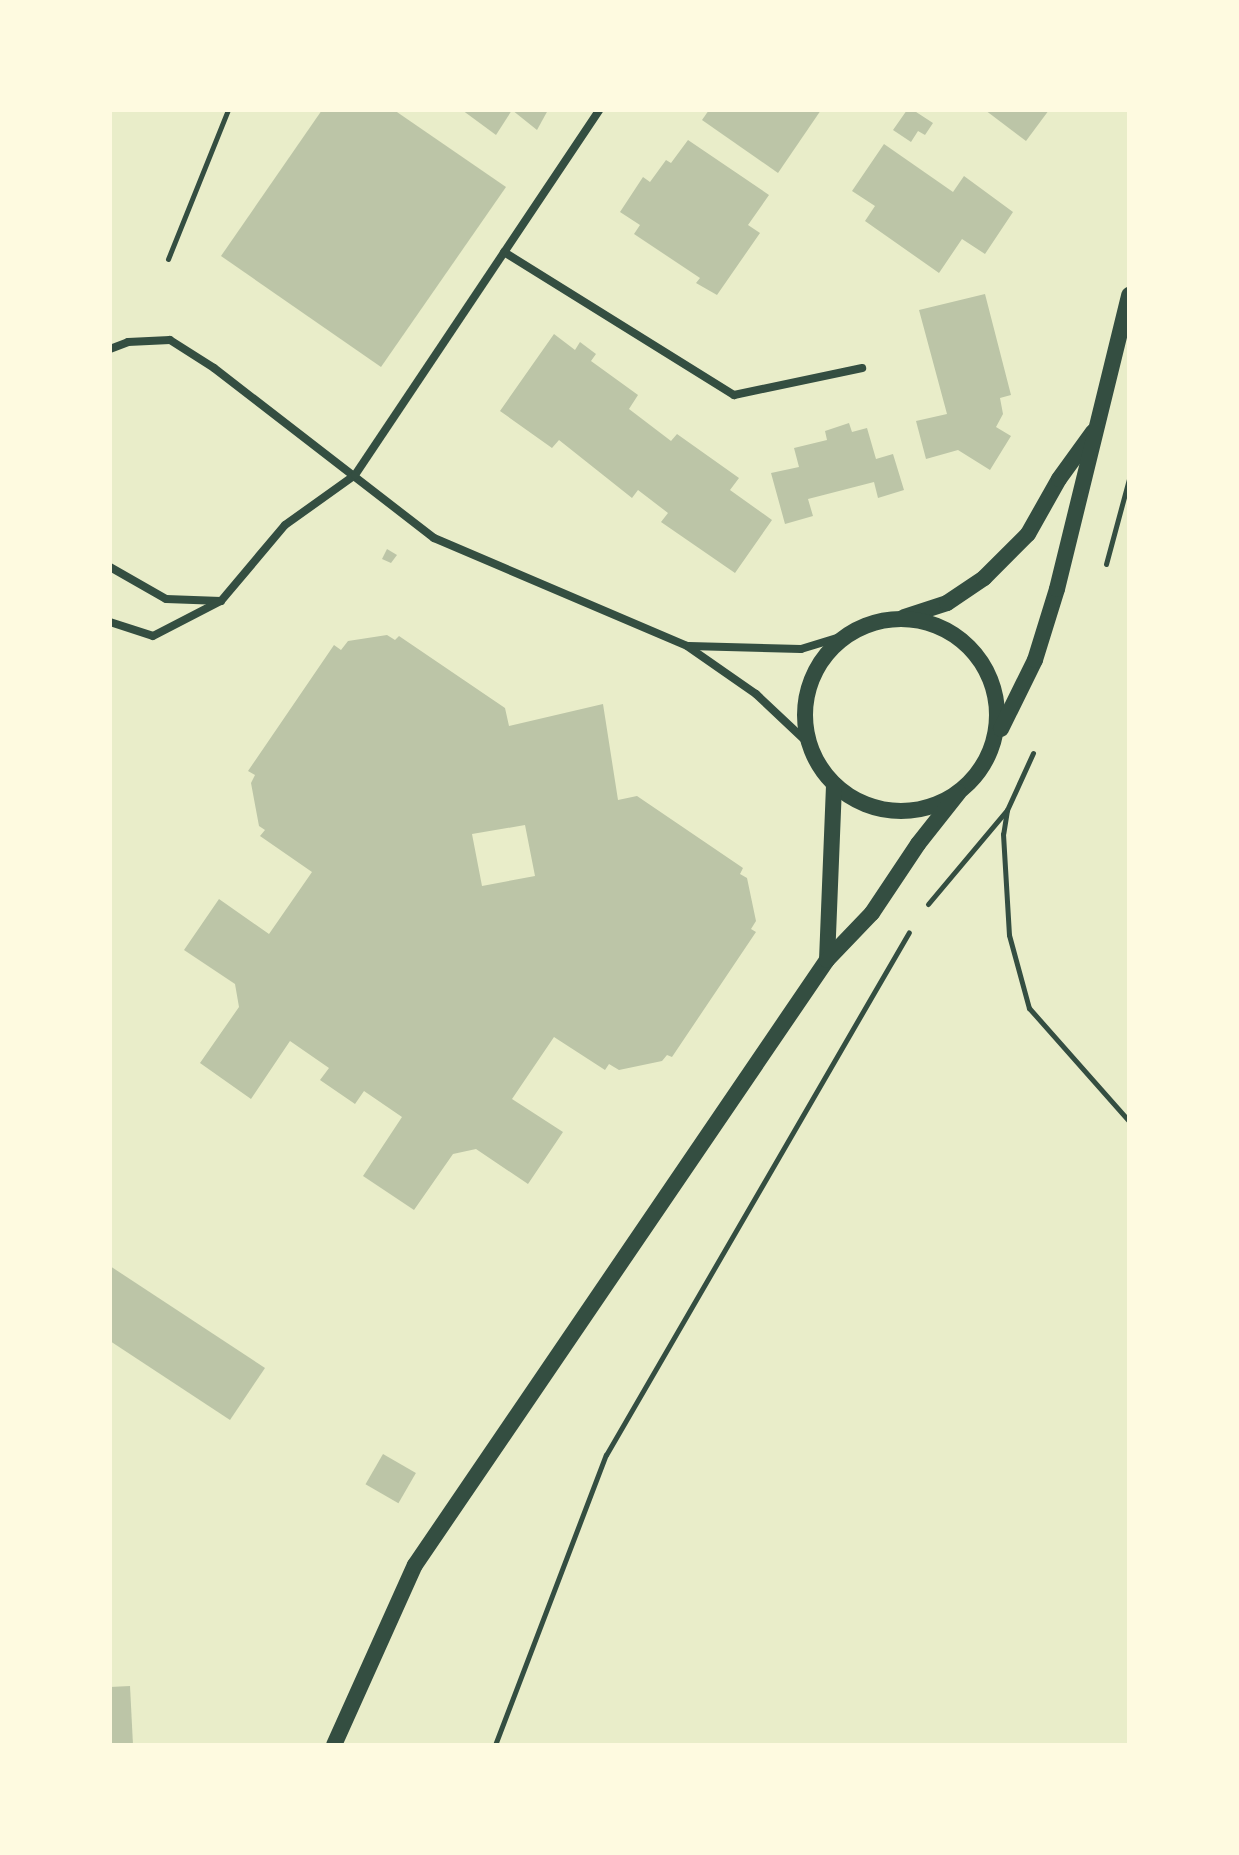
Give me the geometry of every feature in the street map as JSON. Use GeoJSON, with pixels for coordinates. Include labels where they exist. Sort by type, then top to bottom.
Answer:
{"type":"FeatureCollection","features":[{"type":"Feature","properties":{"kind":"main road"},"geometry":{"type":"LineString","coordinates":[[334,1745],[415,1565],[827,960],[872,913],[918,844],[959,792],[980,771],[1035,660],[1079,508],[1129,295]]}},
{"type":"Feature","properties":{"kind":"main road"},"geometry":{"type":"LineString","coordinates":[[959,792],[935,805],[908,811],[869,804],[834,784],[807,742],[805,713],[810,683],[826,655],[850,634],[872,623],[897,619],[947,603],[984,578],[1028,534],[1059,479],[1096,428]]}},
{"type":"Feature","properties":{"kind":"main road"},"geometry":{"type":"LineString","coordinates":[[897,619],[928,623],[955,635],[978,656],[993,683],[996,698],[998,713],[994,743]]}},
{"type":"Feature","properties":{"kind":"main road"},"geometry":{"type":"LineString","coordinates":[[827,960],[834,784]]}},
{"type":"Feature","properties":{"kind":"street"},"geometry":{"type":"LineString","coordinates":[[110,622],[153,636],[221,601],[285,525],[355,475],[599,110]]}},
{"type":"Feature","properties":{"kind":"street"},"geometry":{"type":"LineString","coordinates":[[504,252],[734,395],[862,368]]}},
{"type":"Feature","properties":{"kind":"street"},"geometry":{"type":"LineString","coordinates":[[110,349],[128,342],[170,340],[214,368],[434,538],[687,646],[756,694],[807,742]]}},
{"type":"Feature","properties":{"kind":"street"},"geometry":{"type":"LineString","coordinates":[[110,567],[166,599],[221,601]]}},
{"type":"Feature","properties":{"kind":"street"},"geometry":{"type":"LineString","coordinates":[[687,646],[801,649],[850,634]]}},
{"type":"Feature","properties":{"kind":"path"},"geometry":{"type":"LineString","coordinates":[[168,259],[228,110]]}},
{"type":"Feature","properties":{"kind":"path"},"geometry":{"type":"LineString","coordinates":[[923,909],[1007,810],[1003,834],[1009,935],[1029,1008],[1129,1121]]}},
{"type":"Feature","properties":{"kind":"path"},"geometry":{"type":"LineString","coordinates":[[495,1745],[606,1455],[915,922]]}},
{"type":"Feature","properties":{"kind":"building"},"geometry":{"type":"Polygon","coordinates":[[[322,110],[394,110],[506,187],[381,367],[221,256],[322,110]]]}},
{"type":"Feature","properties":{"kind":"building"},"geometry":{"type":"Polygon","coordinates":[[[462,110],[512,110],[496,135],[462,110]]]}},
{"type":"Feature","properties":{"kind":"building"},"geometry":{"type":"Polygon","coordinates":[[[512,110],[548,110],[537,130],[512,110]]]}},
{"type":"Feature","properties":{"kind":"building"},"geometry":{"type":"Polygon","coordinates":[[[709,110],[821,110],[778,173],[702,120],[709,110]]]}},
{"type":"Feature","properties":{"kind":"building"},"geometry":{"type":"Polygon","coordinates":[[[907,110],[913,110],[933,123],[925,135],[918,131],[911,142],[893,130],[907,110]]]}},
{"type":"Feature","properties":{"kind":"building"},"geometry":{"type":"Polygon","coordinates":[[[985,110],[1049,110],[1026,141],[985,110]]]}},
{"type":"Feature","properties":{"kind":"building"},"geometry":{"type":"Polygon","coordinates":[[[688,140],[769,195],[748,225],[760,233],[717,295],[696,283],[700,278],[634,234],[640,225],[620,212],[643,177],[650,182],[666,160],[671,163],[688,140]]]}},
{"type":"Feature","properties":{"kind":"building"},"geometry":{"type":"Polygon","coordinates":[[[884,144],[953,192],[964,176],[1013,212],[985,254],[962,239],[939,273],[865,221],[875,206],[852,191],[884,144]]]}},
{"type":"Feature","properties":{"kind":"building"},"geometry":{"type":"Polygon","coordinates":[[[985,294],[1011,395],[1000,398],[1003,414],[996,427],[1011,436],[990,470],[958,450],[926,459],[916,421],[947,414],[919,310],[985,294]]]}},
{"type":"Feature","properties":{"kind":"building"},"geometry":{"type":"Polygon","coordinates":[[[554,334],[575,350],[580,342],[596,354],[591,361],[638,395],[629,409],[671,441],[677,434],[739,478],[730,490],[772,520],[735,573],[661,522],[668,513],[638,490],[632,498],[559,440],[552,448],[500,411],[554,334]]]}},
{"type":"Feature","properties":{"kind":"building"},"geometry":{"type":"Polygon","coordinates":[[[849,423],[852,432],[867,428],[876,459],[893,454],[904,490],[878,498],[874,482],[808,499],[813,516],[785,524],[771,473],[799,467],[794,448],[827,440],[825,431],[849,423]]]}},
{"type":"Feature","properties":{"kind":"building"},"geometry":{"type":"Polygon","coordinates":[[[387,549],[397,555],[391,563],[382,559],[387,549]]]}},
{"type":"Feature","properties":{"kind":"building"},"geometry":{"type":"Polygon","coordinates":[[[387,635],[395,640],[399,636],[505,708],[509,726],[603,704],[618,800],[637,796],[743,868],[740,874],[747,878],[756,921],[751,929],[756,932],[672,1057],[667,1055],[662,1061],[619,1070],[609,1064],[605,1070],[554,1037],[512,1099],[563,1132],[528,1184],[476,1149],[453,1154],[414,1210],[363,1176],[402,1117],[364,1091],[355,1104],[320,1080],[329,1068],[290,1041],[251,1099],[200,1063],[239,1007],[235,984],[184,950],[219,899],[269,934],[312,872],[260,836],[265,830],[259,826],[251,783],[255,775],[248,771],[334,645],[341,650],[348,641],[387,635]],[[525,825],[472,834],[482,886],[535,876],[525,825]]]}},
{"type":"Feature","properties":{"kind":"building"},"geometry":{"type":"Polygon","coordinates":[[[110,1266],[265,1368],[230,1420],[110,1341],[110,1266]]]}},
{"type":"Feature","properties":{"kind":"building"},"geometry":{"type":"Polygon","coordinates":[[[383,1454],[416,1473],[398,1503],[366,1484],[383,1454]]]}},
{"type":"Feature","properties":{"kind":"building"},"geometry":{"type":"Polygon","coordinates":[[[130,1686],[133,1745],[110,1745],[110,1687],[130,1686]]]}}]}
